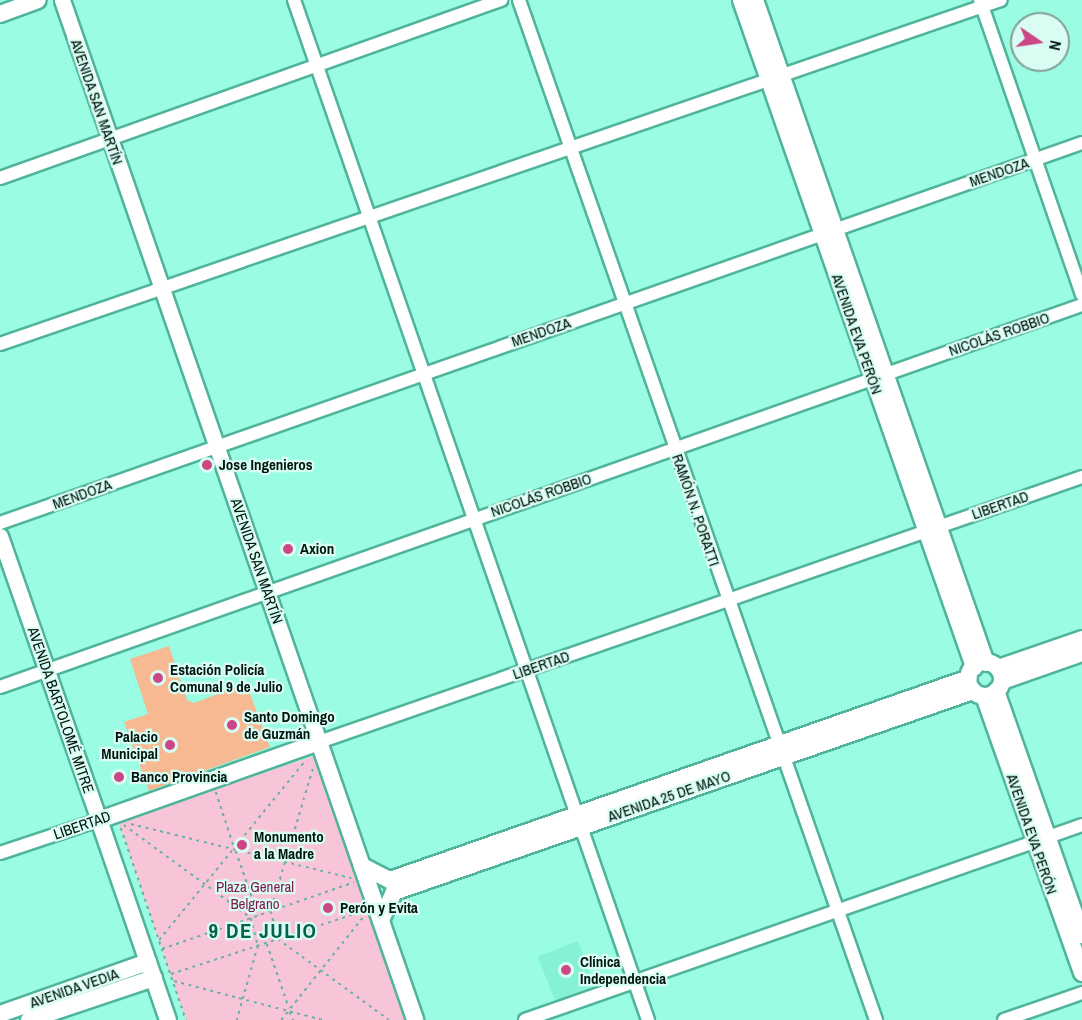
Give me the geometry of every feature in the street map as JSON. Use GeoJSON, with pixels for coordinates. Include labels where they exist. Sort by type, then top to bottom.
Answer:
{"type":"FeatureCollection","features":[{"type":"Feature","properties":{"kind":"main road"},"geometry":{"type":"LineString","coordinates":[[0,14],[38,0]]}},
{"type":"Feature","properties":{"kind":"main road","name":"AVENIDA EVA PERÓN"},"geometry":{"type":"LineString","coordinates":[[741,0],[775,77],[1041,840],[1082,973]]}},
{"type":"Feature","properties":{"kind":"main road","name":"AVENIDA EVA PERÓN"},"geometry":{"type":"LineString","coordinates":[[755,0],[775,77]]}},
{"type":"Feature","properties":{"kind":"main road","name":"AVENIDA 25 DE MAYO"},"geometry":{"type":"LineString","coordinates":[[362,866],[390,880],[578,820],[780,751],[985,679],[1082,639]]}},
{"type":"Feature","properties":{"kind":"main road","name":"AVENIDA 25 DE MAYO"},"geometry":{"type":"LineString","coordinates":[[985,679],[1082,653]]}},
{"type":"Feature","properties":{"kind":"main road","name":"LIBERTAD"},"geometry":{"type":"LineString","coordinates":[[99,820],[319,741]]}},
{"type":"Feature","properties":{"kind":"main road","name":"AVENIDA SAN MARTÍN"},"geometry":{"type":"LineString","coordinates":[[319,741],[415,1020]]}},
{"type":"Feature","properties":{"kind":"main road","name":"AVENIDA BARTOLOMÉ MITRE"},"geometry":{"type":"LineString","coordinates":[[99,820],[168,1020]]}},
{"type":"Feature","properties":{"kind":"main road","name":"AVENIDA 25 DE MAYO"},"geometry":{"type":"LineString","coordinates":[[381,920],[394,892],[578,820]]}},
{"type":"Feature","properties":{"kind":"main road","name":"AVENIDA EVA PERÓN"},"geometry":{"type":"LineString","coordinates":[[1041,840],[1082,935]]}},
{"type":"Feature","properties":{"kind":"main road","name":"AVENIDA VEDIA"},"geometry":{"type":"LineString","coordinates":[[0,1014],[148,962]]}},
{"type":"Feature","properties":{"kind":"main road","name":"AVENIDA VEDIA"},"geometry":{"type":"LineString","coordinates":[[29,1020],[154,978]]}},
{"type":"Feature","properties":{"kind":"street","name":"AVENIDA SAN MARTÍN"},"geometry":{"type":"LineString","coordinates":[[62,0],[319,741]]}},
{"type":"Feature","properties":{"kind":"street"},"geometry":{"type":"LineString","coordinates":[[294,0],[648,1020]]}},
{"type":"Feature","properties":{"kind":"street"},"geometry":{"type":"LineString","coordinates":[[0,178],[501,0]]}},
{"type":"Feature","properties":{"kind":"street","name":"RAMÓN N. PORATTI"},"geometry":{"type":"LineString","coordinates":[[519,0],[727,600],[876,1020]]}},
{"type":"Feature","properties":{"kind":"street"},"geometry":{"type":"LineString","coordinates":[[0,344],[775,77],[981,3],[1000,0]]}},
{"type":"Feature","properties":{"kind":"street"},"geometry":{"type":"LineString","coordinates":[[981,3],[1082,295]]}},
{"type":"Feature","properties":{"kind":"street","name":"MENDOZA"},"geometry":{"type":"LineString","coordinates":[[0,523],[1082,143]]}},
{"type":"Feature","properties":{"kind":"street","name":"NICOLÁS ROBBIO"},"geometry":{"type":"LineString","coordinates":[[0,687],[1082,305]]}},
{"type":"Feature","properties":{"kind":"street","name":"LIBERTAD"},"geometry":{"type":"LineString","coordinates":[[319,741],[1082,477]]}},
{"type":"Feature","properties":{"kind":"street","name":"AVENIDA BARTOLOMÉ MITRE"},"geometry":{"type":"LineString","coordinates":[[0,536],[99,820]]}},
{"type":"Feature","properties":{"kind":"street","name":"LIBERTAD"},"geometry":{"type":"LineString","coordinates":[[0,853],[99,820]]}},
{"type":"Feature","properties":{"kind":"street"},"geometry":{"type":"LineString","coordinates":[[525,1020],[1082,825]]}},
{"type":"Feature","properties":{"kind":"street"},"geometry":{"type":"LineString","coordinates":[[1004,1020],[1082,993]]}},
{"type":"Feature","properties":{"kind":"path"},"geometry":{"type":"LineString","coordinates":[[159,940],[308,758],[297,761]]}},
{"type":"Feature","properties":{"kind":"path"},"geometry":{"type":"LineString","coordinates":[[314,765],[271,911],[278,939],[389,1020]]}},
{"type":"Feature","properties":{"kind":"path"},"geometry":{"type":"LineString","coordinates":[[204,792],[225,785]]}},
{"type":"Feature","properties":{"kind":"path"},"geometry":{"type":"LineString","coordinates":[[215,789],[258,916]]}},
{"type":"Feature","properties":{"kind":"path"},"geometry":{"type":"LineString","coordinates":[[118,821],[129,818]]}},
{"type":"Feature","properties":{"kind":"path"},"geometry":{"type":"LineString","coordinates":[[118,821],[361,880],[162,949]]}},
{"type":"Feature","properties":{"kind":"path"},"geometry":{"type":"LineString","coordinates":[[118,821],[250,918],[258,946],[237,1020]]}},
{"type":"Feature","properties":{"kind":"path"},"geometry":{"type":"LineString","coordinates":[[118,821],[186,1020]]}},
{"type":"Feature","properties":{"kind":"path"},"geometry":{"type":"LineString","coordinates":[[171,974],[371,909],[281,1020]]}},
{"type":"Feature","properties":{"kind":"path"},"geometry":{"type":"LineString","coordinates":[[267,943],[293,1020]]}},
{"type":"Feature","properties":{"kind":"path"},"geometry":{"type":"LineString","coordinates":[[173,981],[323,1020]]}},
{"type":"Feature","properties":{"kind":"shaded area","name":"Clínica Independencia"},"geometry":{"type":"Polygon","coordinates":[[[578,941],[595,986],[555,1001],[538,956],[578,941]]]}},
{"type":"Feature","properties":{"kind":"green space","name":"Plaza General Belgrano"},"geometry":{"type":"Polygon","coordinates":[[[317,755],[409,1020],[186,1020],[118,821],[317,755]]]}},
{"type":"Feature","properties":{"kind":"building"},"geometry":{"type":"Polygon","coordinates":[[[169,646],[187,700],[194,703],[246,683],[270,747],[149,791],[124,722],[148,714],[130,659],[169,646]]]}},
{"type":"Feature","properties":{"kind":"place","name":"Jose Ingenieros"},"geometry":{"type":"Point","coordinates":[207,465]}},
{"type":"Feature","properties":{"kind":"place","name":"Axion"},"geometry":{"type":"Point","coordinates":[288,549]}},
{"type":"Feature","properties":{"kind":"place","name":"Estación Policía Comunal 9 de Julio"},"geometry":{"type":"Point","coordinates":[158,678]}},
{"type":"Feature","properties":{"kind":"place","name":"Santo Domingo de Guzmán"},"geometry":{"type":"Point","coordinates":[232,725]}},
{"type":"Feature","properties":{"kind":"place","name":"Palacio Municipal"},"geometry":{"type":"Point","coordinates":[170,745]}},
{"type":"Feature","properties":{"kind":"place","name":"Banco Provincia"},"geometry":{"type":"Point","coordinates":[119,777]}},
{"type":"Feature","properties":{"kind":"place","name":"Monumento a la Madre"},"geometry":{"type":"Point","coordinates":[242,845]}},
{"type":"Feature","properties":{"kind":"place","name":"Perón y Evita"},"geometry":{"type":"Point","coordinates":[328,908]}},
{"type":"Feature","properties":{"kind":"place","name":"Clínica Independencia"},"geometry":{"type":"Point","coordinates":[566,970]}},
{"type":"Feature","properties":{"kind":"district","name":"9 DE JULIO"},"geometry":{"type":"Point","coordinates":[263,931]}}]}
